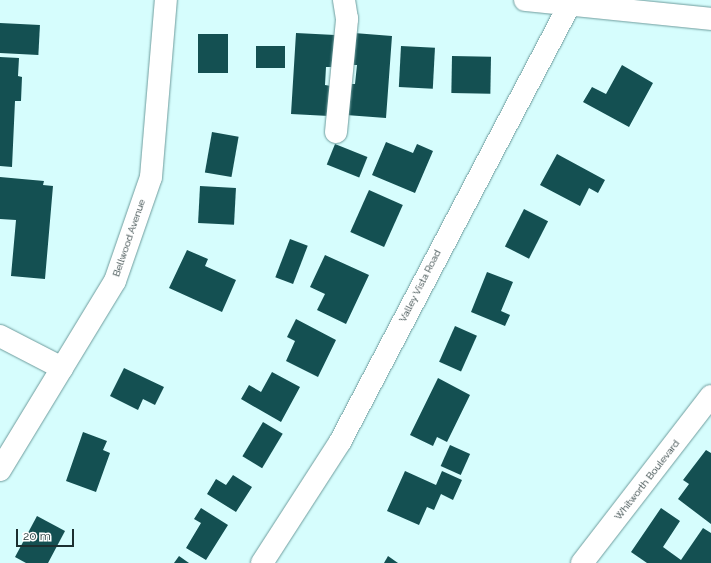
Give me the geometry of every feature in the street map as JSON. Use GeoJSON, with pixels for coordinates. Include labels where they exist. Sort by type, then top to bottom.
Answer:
{"type":"FeatureCollection","features":[{"type":"Feature","properties":{"kind":"street","name":"Bellwood Avenue"},"geometry":{"type":"LineString","coordinates":[[0,470],[115,281],[151,176],[166,0]]}},
{"type":"Feature","properties":{"kind":"street"},"geometry":{"type":"LineString","coordinates":[[336,132],[347,19],[344,0]]}},
{"type":"Feature","properties":{"kind":"street"},"geometry":{"type":"LineString","coordinates":[[525,0],[687,8],[711,19]]}},
{"type":"Feature","properties":{"kind":"street","name":"Valley Vista Road"},"geometry":{"type":"LineString","coordinates":[[262,563],[340,442],[466,196],[571,2]]}},
{"type":"Feature","properties":{"kind":"street"},"geometry":{"type":"LineString","coordinates":[[0,336],[62,368]]}},
{"type":"Feature","properties":{"kind":"street","name":"Whitworth Boulevard"},"geometry":{"type":"LineString","coordinates":[[582,563],[711,396]]}},
{"type":"Feature","properties":{"kind":"building"},"geometry":{"type":"Polygon","coordinates":[[[0,23],[40,25],[38,55],[0,53],[0,23]]]}},
{"type":"Feature","properties":{"kind":"building"},"geometry":{"type":"Polygon","coordinates":[[[296,33],[335,35],[333,67],[326,67],[325,85],[331,86],[329,116],[291,114],[296,33]]]}},
{"type":"Feature","properties":{"kind":"building"},"geometry":{"type":"Polygon","coordinates":[[[354,33],[392,36],[386,118],[346,115],[349,84],[355,84],[357,65],[352,65],[354,33]]]}},
{"type":"Feature","properties":{"kind":"building"},"geometry":{"type":"Polygon","coordinates":[[[198,34],[228,34],[228,73],[198,73],[198,34]]]}},
{"type":"Feature","properties":{"kind":"building"},"geometry":{"type":"Polygon","coordinates":[[[256,46],[285,46],[285,68],[256,68],[256,46]]]}},
{"type":"Feature","properties":{"kind":"building"},"geometry":{"type":"Polygon","coordinates":[[[401,46],[435,48],[433,89],[399,87],[401,46]]]}},
{"type":"Feature","properties":{"kind":"building"},"geometry":{"type":"Polygon","coordinates":[[[452,56],[491,57],[490,94],[451,93],[452,56]]]}},
{"type":"Feature","properties":{"kind":"building"},"geometry":{"type":"Polygon","coordinates":[[[0,57],[19,58],[18,76],[22,77],[21,101],[15,101],[12,167],[0,166],[0,57]]]}},
{"type":"Feature","properties":{"kind":"building"},"geometry":{"type":"Polygon","coordinates":[[[622,65],[653,83],[629,127],[583,102],[592,87],[606,94],[622,65]]]}},
{"type":"Feature","properties":{"kind":"building"},"geometry":{"type":"Polygon","coordinates":[[[212,132],[239,137],[231,177],[205,172],[212,132]]]}},
{"type":"Feature","properties":{"kind":"building"},"geometry":{"type":"Polygon","coordinates":[[[386,142],[413,153],[417,144],[433,151],[415,193],[372,175],[386,142]]]}},
{"type":"Feature","properties":{"kind":"building"},"geometry":{"type":"Polygon","coordinates":[[[335,144],[367,157],[359,178],[327,164],[335,144]]]}},
{"type":"Feature","properties":{"kind":"building"},"geometry":{"type":"Polygon","coordinates":[[[557,154],[605,180],[598,193],[589,188],[580,206],[540,185],[557,154]]]}},
{"type":"Feature","properties":{"kind":"building"},"geometry":{"type":"Polygon","coordinates":[[[0,177],[44,181],[43,185],[53,186],[45,279],[11,276],[16,220],[0,219],[0,177]]]}},
{"type":"Feature","properties":{"kind":"building"},"geometry":{"type":"Polygon","coordinates":[[[200,186],[236,188],[234,225],[198,223],[200,186]]]}},
{"type":"Feature","properties":{"kind":"building"},"geometry":{"type":"Polygon","coordinates":[[[369,190],[403,205],[384,247],[350,232],[369,190]]]}},
{"type":"Feature","properties":{"kind":"building"},"geometry":{"type":"Polygon","coordinates":[[[524,209],[548,221],[529,259],[505,246],[524,209]]]}},
{"type":"Feature","properties":{"kind":"building"},"geometry":{"type":"Polygon","coordinates":[[[290,239],[308,246],[293,284],[275,277],[290,239]]]}},
{"type":"Feature","properties":{"kind":"building"},"geometry":{"type":"Polygon","coordinates":[[[187,250],[208,259],[205,266],[236,280],[222,312],[169,288],[187,250]]]}},
{"type":"Feature","properties":{"kind":"building"},"geometry":{"type":"Polygon","coordinates":[[[325,255],[369,275],[346,324],[317,310],[325,294],[310,287],[325,255]]]}},
{"type":"Feature","properties":{"kind":"building"},"geometry":{"type":"Polygon","coordinates":[[[487,272],[513,282],[501,311],[510,315],[505,326],[471,312],[487,272]]]}},
{"type":"Feature","properties":{"kind":"building"},"geometry":{"type":"Polygon","coordinates":[[[296,319],[336,340],[318,377],[286,361],[295,341],[287,337],[296,319]]]}},
{"type":"Feature","properties":{"kind":"building"},"geometry":{"type":"Polygon","coordinates":[[[455,326],[477,336],[461,371],[439,362],[455,326]]]}},
{"type":"Feature","properties":{"kind":"building"},"geometry":{"type":"Polygon","coordinates":[[[124,368],[164,387],[155,405],[143,399],[138,410],[110,396],[124,368]]]}},
{"type":"Feature","properties":{"kind":"building"},"geometry":{"type":"Polygon","coordinates":[[[272,372],[300,387],[281,422],[241,399],[249,385],[261,392],[272,372]]]}},
{"type":"Feature","properties":{"kind":"building"},"geometry":{"type":"Polygon","coordinates":[[[438,378],[470,395],[447,442],[437,437],[433,446],[410,435],[438,378]]]}},
{"type":"Feature","properties":{"kind":"building"},"geometry":{"type":"Polygon","coordinates":[[[263,422],[283,434],[262,468],[242,456],[263,422]]]}},
{"type":"Feature","properties":{"kind":"building"},"geometry":{"type":"Polygon","coordinates":[[[83,432],[107,441],[103,450],[110,453],[96,492],[66,481],[83,432]]]}},
{"type":"Feature","properties":{"kind":"building"},"geometry":{"type":"Polygon","coordinates":[[[450,445],[470,454],[461,475],[441,466],[450,445]]]}},
{"type":"Feature","properties":{"kind":"building"},"geometry":{"type":"Polygon","coordinates":[[[706,450],[711,453],[711,524],[678,499],[689,484],[683,480],[706,450]]]}},
{"type":"Feature","properties":{"kind":"building"},"geometry":{"type":"Polygon","coordinates":[[[405,471],[436,485],[442,471],[462,480],[453,500],[441,494],[434,510],[427,507],[419,525],[387,511],[405,471]]]}},
{"type":"Feature","properties":{"kind":"building"},"geometry":{"type":"Polygon","coordinates":[[[233,475],[252,487],[236,512],[207,494],[216,479],[226,485],[233,475]]]}},
{"type":"Feature","properties":{"kind":"building"},"geometry":{"type":"Polygon","coordinates":[[[201,508],[228,525],[206,560],[186,548],[201,523],[194,519],[201,508]]]}},
{"type":"Feature","properties":{"kind":"building"},"geometry":{"type":"Polygon","coordinates":[[[661,508],[680,521],[663,547],[681,560],[703,528],[711,533],[711,563],[647,563],[631,552],[661,508]]]}},
{"type":"Feature","properties":{"kind":"building"},"geometry":{"type":"Polygon","coordinates":[[[37,516],[65,531],[48,563],[26,563],[15,557],[37,516]]]}},
{"type":"Feature","properties":{"kind":"building"},"geometry":{"type":"Polygon","coordinates":[[[179,556],[189,563],[174,563],[179,556]]]}},
{"type":"Feature","properties":{"kind":"building"},"geometry":{"type":"Polygon","coordinates":[[[388,556],[398,563],[384,563],[388,556]]]}}]}
